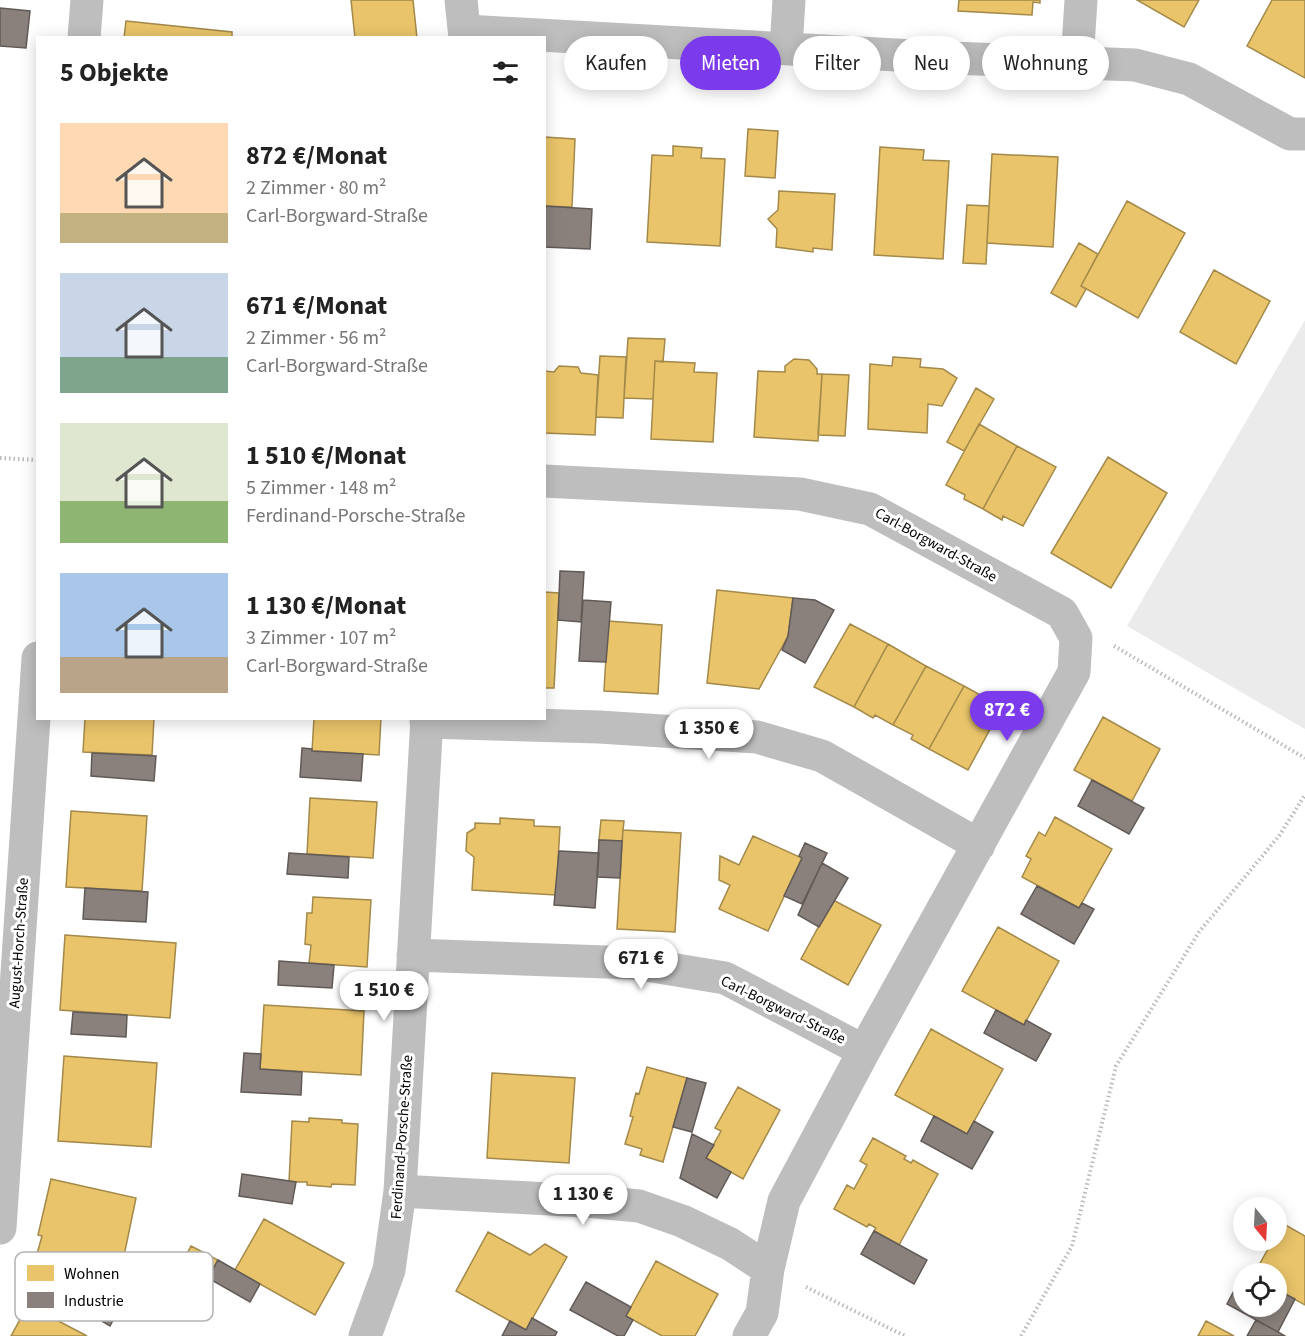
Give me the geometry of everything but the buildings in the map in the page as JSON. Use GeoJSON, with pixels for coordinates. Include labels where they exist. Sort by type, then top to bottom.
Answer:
{"type":"FeatureCollection","features":[{"type":"Feature","properties":{"kind":"street"},"geometry":{"type":"LineString","coordinates":[[84,36],[87,0]]}},
{"type":"Feature","properties":{"kind":"street"},"geometry":{"type":"LineString","coordinates":[[786,48],[789,0]]}},
{"type":"Feature","properties":{"kind":"street"},"geometry":{"type":"LineString","coordinates":[[1079,36],[1081,0]]}},
{"type":"Feature","properties":{"kind":"street"},"geometry":{"type":"LineString","coordinates":[[464,23],[786,48],[982,59]]}},
{"type":"Feature","properties":{"kind":"street"},"geometry":{"type":"LineString","coordinates":[[1109,64],[1135,65],[1189,79],[1290,134],[1305,134]]}},
{"type":"Feature","properties":{"kind":"street","name":"Carl-Borgward-Straße"},"geometry":{"type":"LineString","coordinates":[[546,481],[800,494],[870,509],[1062,613],[1076,638],[1074,672],[864,1051],[784,1201],[768,1269],[762,1313],[749,1336]]}},
{"type":"Feature","properties":{"kind":"street","name":"August-Horch-Straße"},"geometry":{"type":"LineString","coordinates":[[0,1228],[36,688]]}},
{"type":"Feature","properties":{"kind":"street"},"geometry":{"type":"LineString","coordinates":[[427,720],[599,727],[757,737],[822,756],[979,845]]}},
{"type":"Feature","properties":{"kind":"street","name":"Ferdinand-Porsche-Straße"},"geometry":{"type":"LineString","coordinates":[[365,1336],[389,1270],[400,1191],[427,720]]}},
{"type":"Feature","properties":{"kind":"street","name":"Carl-Borgward-Straße"},"geometry":{"type":"LineString","coordinates":[[414,955],[634,963],[725,978],[864,1051]]}},
{"type":"Feature","properties":{"kind":"street"},"geometry":{"type":"LineString","coordinates":[[400,1191],[639,1206],[682,1221],[721,1239],[768,1269]]}},
{"type":"Feature","properties":{"kind":"path"},"geometry":{"type":"LineString","coordinates":[[0,458],[36,460]]}},
{"type":"Feature","properties":{"kind":"path"},"geometry":{"type":"LineString","coordinates":[[1076,638],[1119,647],[1305,758]]}},
{"type":"Feature","properties":{"kind":"path"},"geometry":{"type":"LineString","coordinates":[[1021,1336],[1072,1246],[1116,1066],[1199,932],[1279,836],[1305,795]]}},
{"type":"Feature","properties":{"kind":"path"},"geometry":{"type":"LineString","coordinates":[[768,1269],[904,1336]]}},
{"type":"Feature","properties":{"kind":"shaded area"},"geometry":{"type":"Polygon","coordinates":[[[1305,320],[1305,729],[1127,626],[1305,320]]]}}]}
